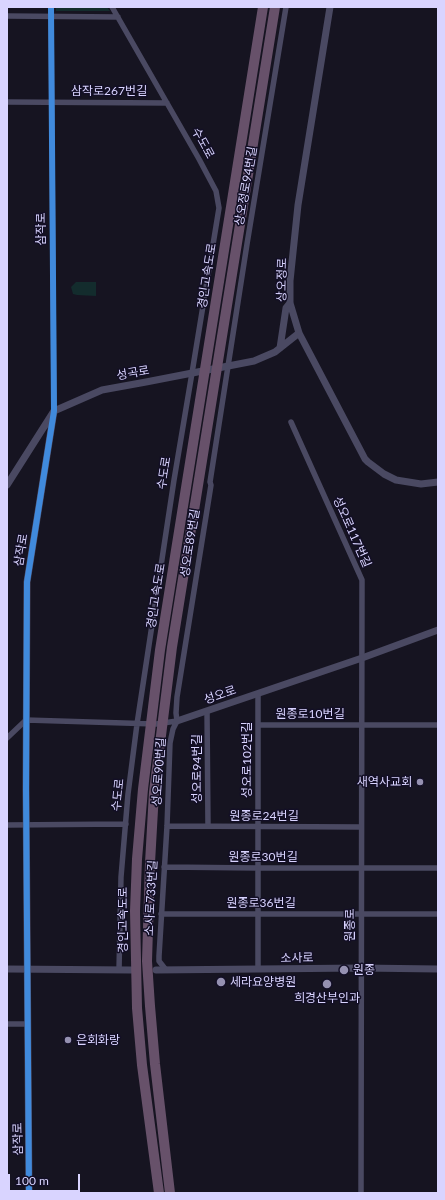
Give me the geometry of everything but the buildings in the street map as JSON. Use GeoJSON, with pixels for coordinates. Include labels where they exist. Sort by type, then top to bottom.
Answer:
{"type":"FeatureCollection","features":[{"type":"Feature","properties":{"kind":"highway","name":"경인고속도로"},"geometry":{"type":"LineString","coordinates":[[159,1193],[142,1066],[137,1008],[135,912],[137,859],[143,789],[160,650],[263,7]]}},
{"type":"Feature","properties":{"kind":"highway","name":"경인고속도로"},"geometry":{"type":"LineString","coordinates":[[170,1193],[154,1048],[147,961],[154,792],[173,639],[274,7]]}},
{"type":"Feature","properties":{"kind":"street","name":"삼작로"},"geometry":{"type":"LineString","coordinates":[[29,1193],[26,825],[27,582],[54,411],[51,7]]}},
{"type":"Feature","properties":{"kind":"street","name":"수도로"},"geometry":{"type":"LineString","coordinates":[[112,7],[216,191],[219,208],[174,480],[137,724],[121,877],[119,970]]}},
{"type":"Feature","properties":{"kind":"street","name":"상오정로94번길"},"geometry":{"type":"LineString","coordinates":[[228,368],[286,7]]}},
{"type":"Feature","properties":{"kind":"street","name":"상오정로"},"geometry":{"type":"LineString","coordinates":[[330,7],[298,205],[290,281],[290,303],[298,333],[365,459],[384,474],[396,480],[421,484],[438,482]]}},
{"type":"Feature","properties":{"kind":"street"},"geometry":{"type":"LineString","coordinates":[[7,16],[118,17]]}},
{"type":"Feature","properties":{"kind":"street","name":"삼작로267번길"},"geometry":{"type":"LineString","coordinates":[[7,102],[167,103]]}},
{"type":"Feature","properties":{"kind":"street"},"geometry":{"type":"LineString","coordinates":[[280,348],[286,308],[290,303]]}},
{"type":"Feature","properties":{"kind":"street","name":"성곡로"},"geometry":{"type":"LineString","coordinates":[[54,411],[102,390],[254,361],[275,352],[298,333]]}},
{"type":"Feature","properties":{"kind":"street","name":"성오로89번길"},"geometry":{"type":"LineString","coordinates":[[177,721],[177,697],[228,368]]}},
{"type":"Feature","properties":{"kind":"street"},"geometry":{"type":"LineString","coordinates":[[7,485],[54,411]]}},
{"type":"Feature","properties":{"kind":"street","name":"성오로117번길"},"geometry":{"type":"LineString","coordinates":[[291,422],[362,580],[362,658]]}},
{"type":"Feature","properties":{"kind":"street","name":"성오로"},"geometry":{"type":"LineString","coordinates":[[26,720],[164,724],[258,694],[438,630]]}},
{"type":"Feature","properties":{"kind":"street","name":"원종로"},"geometry":{"type":"LineString","coordinates":[[361,1193],[362,658]]}},
{"type":"Feature","properties":{"kind":"street","name":"성오로102번길"},"geometry":{"type":"LineString","coordinates":[[258,694],[258,969]]}},
{"type":"Feature","properties":{"kind":"street","name":"성오로94번길"},"geometry":{"type":"LineString","coordinates":[[207,711],[208,826]]}},
{"type":"Feature","properties":{"kind":"street"},"geometry":{"type":"LineString","coordinates":[[7,738],[26,720]]}},
{"type":"Feature","properties":{"kind":"street","name":"성오로90번길"},"geometry":{"type":"LineString","coordinates":[[167,826],[170,743],[173,729],[177,721]]}},
{"type":"Feature","properties":{"kind":"street","name":"원종로10번길"},"geometry":{"type":"LineString","coordinates":[[258,724],[438,725]]}},
{"type":"Feature","properties":{"kind":"street"},"geometry":{"type":"LineString","coordinates":[[7,825],[126,824]]}},
{"type":"Feature","properties":{"kind":"street","name":"원종로24번길"},"geometry":{"type":"LineString","coordinates":[[167,826],[362,827]]}},
{"type":"Feature","properties":{"kind":"street","name":"소사로733번길"},"geometry":{"type":"LineString","coordinates":[[166,970],[159,961],[159,956],[167,826]]}},
{"type":"Feature","properties":{"kind":"street","name":"원종로30번길"},"geometry":{"type":"LineString","coordinates":[[164,867],[438,868]]}},
{"type":"Feature","properties":{"kind":"street","name":"원종로36번길"},"geometry":{"type":"LineString","coordinates":[[161,914],[438,914]]}},
{"type":"Feature","properties":{"kind":"street","name":"소사로"},"geometry":{"type":"LineString","coordinates":[[156,970],[361,968],[438,969]]}},
{"type":"Feature","properties":{"kind":"street"},"geometry":{"type":"LineString","coordinates":[[7,969],[131,970]]}},
{"type":"Feature","properties":{"kind":"street"},"geometry":{"type":"LineString","coordinates":[[7,1024],[28,1024]]}},
{"type":"Feature","properties":{"kind":"green space"},"geometry":{"type":"Polygon","coordinates":[[[56,7],[107,7],[110,11],[56,11],[56,7]]]}},
{"type":"Feature","properties":{"kind":"green space"},"geometry":{"type":"Polygon","coordinates":[[[76,282],[96,282],[96,296],[73,294],[71,287],[76,282]]]}},
{"type":"Feature","properties":{"kind":"cycle path"},"geometry":{"type":"LineString","coordinates":[[29,1193],[26,789],[27,582],[54,411],[51,7]]}},
{"type":"Feature","properties":{"kind":"place","name":"새역사교회"},"geometry":{"type":"Point","coordinates":[420,782]}},
{"type":"Feature","properties":{"kind":"place","name":"원종"},"geometry":{"type":"Point","coordinates":[344,970]}},
{"type":"Feature","properties":{"kind":"place","name":"세라요양병원"},"geometry":{"type":"Point","coordinates":[221,982]}},
{"type":"Feature","properties":{"kind":"place","name":"희경산부인과"},"geometry":{"type":"Point","coordinates":[327,984]}},
{"type":"Feature","properties":{"kind":"place","name":"은회화랑"},"geometry":{"type":"Point","coordinates":[68,1040]}}]}
